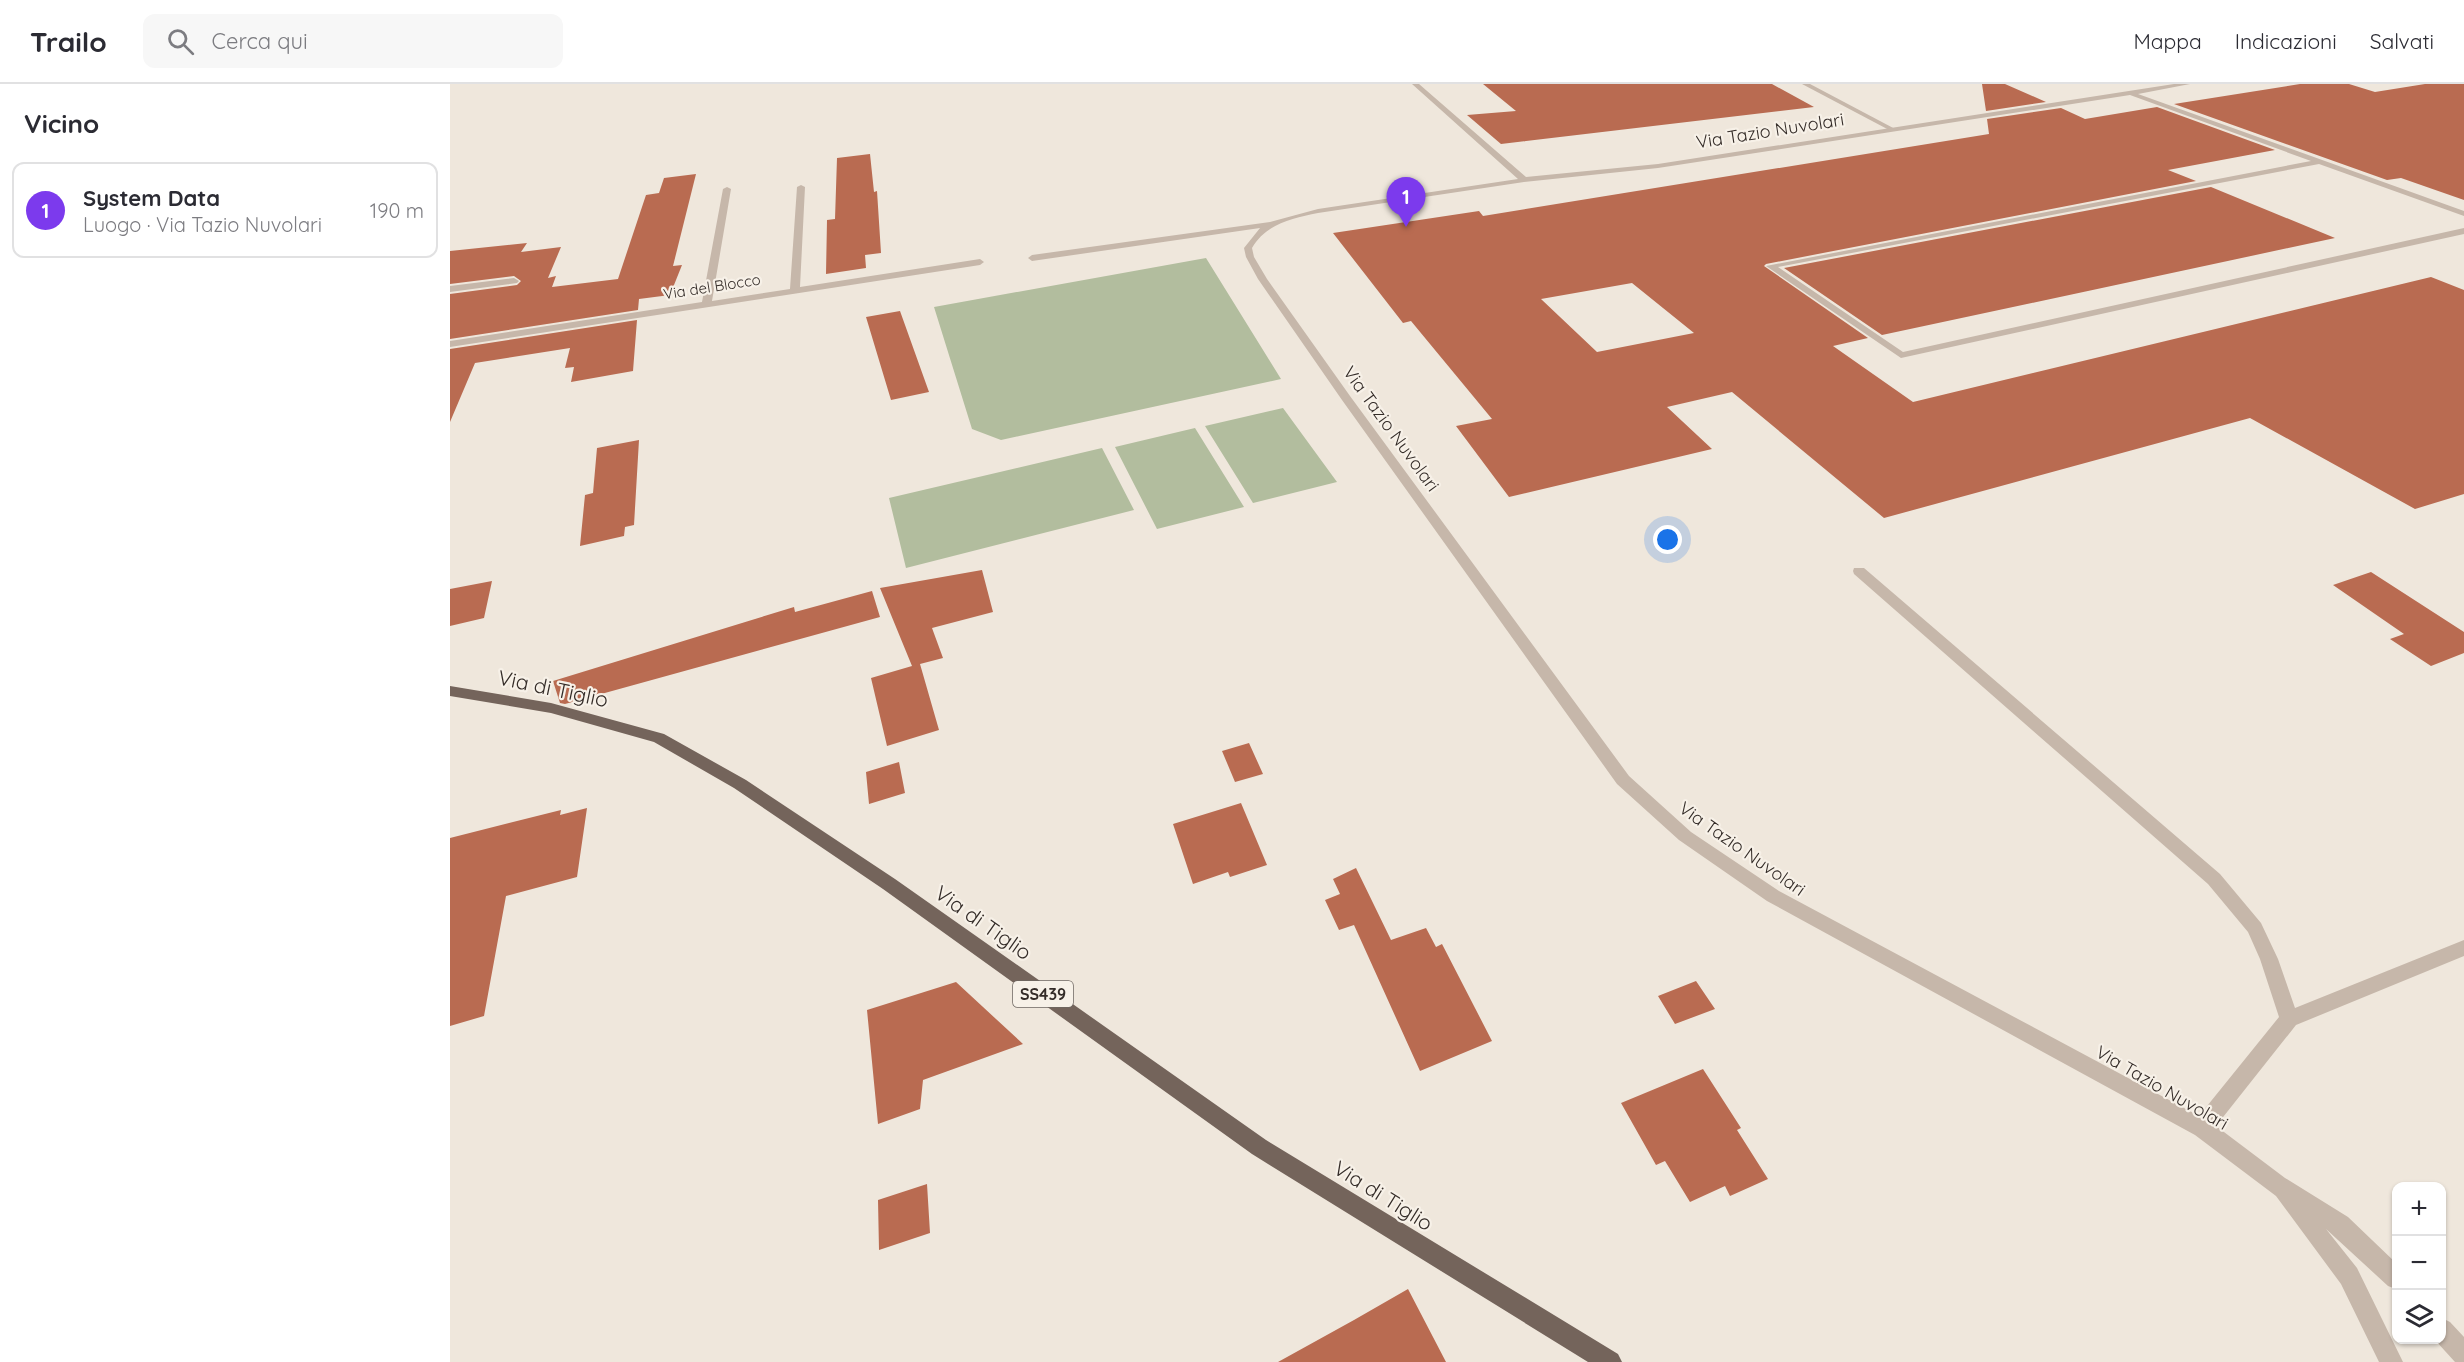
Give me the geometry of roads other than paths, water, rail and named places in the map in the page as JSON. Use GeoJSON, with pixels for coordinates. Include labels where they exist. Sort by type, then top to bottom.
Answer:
{"type":"FeatureCollection","features":[{"type":"Feature","properties":{"kind":"main road","name":"Via di Tiglio"},"geometry":{"type":"LineString","coordinates":[[450,691],[551,708],[658,738],[740,784],[889,884],[1259,1147],[1610,1362]]}},
{"type":"Feature","properties":{"kind":"street"},"geometry":{"type":"LineString","coordinates":[[1415,84],[1524,180]]}},
{"type":"Feature","properties":{"kind":"street"},"geometry":{"type":"LineString","coordinates":[[1805,84],[1893,130]]}},
{"type":"Feature","properties":{"kind":"street","name":"Via Tazio Nuvolari"},"geometry":{"type":"LineString","coordinates":[[2187,84],[1658,166],[1524,180],[1318,211],[1274,223],[1253,237],[1248,248],[1250,257],[1263,279],[1623,780],[1685,836],[1773,896],[2202,1128],[2278,1185]]}},
{"type":"Feature","properties":{"kind":"street"},"geometry":{"type":"LineString","coordinates":[[2130,93],[2464,214]]}},
{"type":"Feature","properties":{"kind":"street"},"geometry":{"type":"LineString","coordinates":[[2319,162],[1770,266],[1901,355],[2464,231]]}},
{"type":"Feature","properties":{"kind":"street"},"geometry":{"type":"LineString","coordinates":[[795,289],[801,187]]}},
{"type":"Feature","properties":{"kind":"street"},"geometry":{"type":"LineString","coordinates":[[707,303],[727,189]]}},
{"type":"Feature","properties":{"kind":"street"},"geometry":{"type":"LineString","coordinates":[[1032,258],[1274,223]]}},
{"type":"Feature","properties":{"kind":"street","name":"Via del Blocco"},"geometry":{"type":"LineString","coordinates":[[450,344],[980,262]]}},
{"type":"Feature","properties":{"kind":"street"},"geometry":{"type":"LineString","coordinates":[[450,289],[514,281]]}},
{"type":"Feature","properties":{"kind":"street"},"geometry":{"type":"LineString","coordinates":[[1859,571],[2214,879],[2255,928],[2269,958],[2289,1019]]}},
{"type":"Feature","properties":{"kind":"street"},"geometry":{"type":"LineString","coordinates":[[2202,1128],[2289,1019],[2464,948]]}},
{"type":"Feature","properties":{"kind":"street"},"geometry":{"type":"LineString","coordinates":[[2278,1185],[2340,1225],[2392,1273]]}},
{"type":"Feature","properties":{"kind":"street"},"geometry":{"type":"LineString","coordinates":[[2278,1185],[2349,1276],[2391,1362]]}},
{"type":"Feature","properties":{"kind":"street"},"geometry":{"type":"LineString","coordinates":[[2446,1335],[2464,1356]]}},
{"type":"Feature","properties":{"kind":"place","name":"System Data"},"geometry":{"type":"Point","coordinates":[1406,227]}}]}
